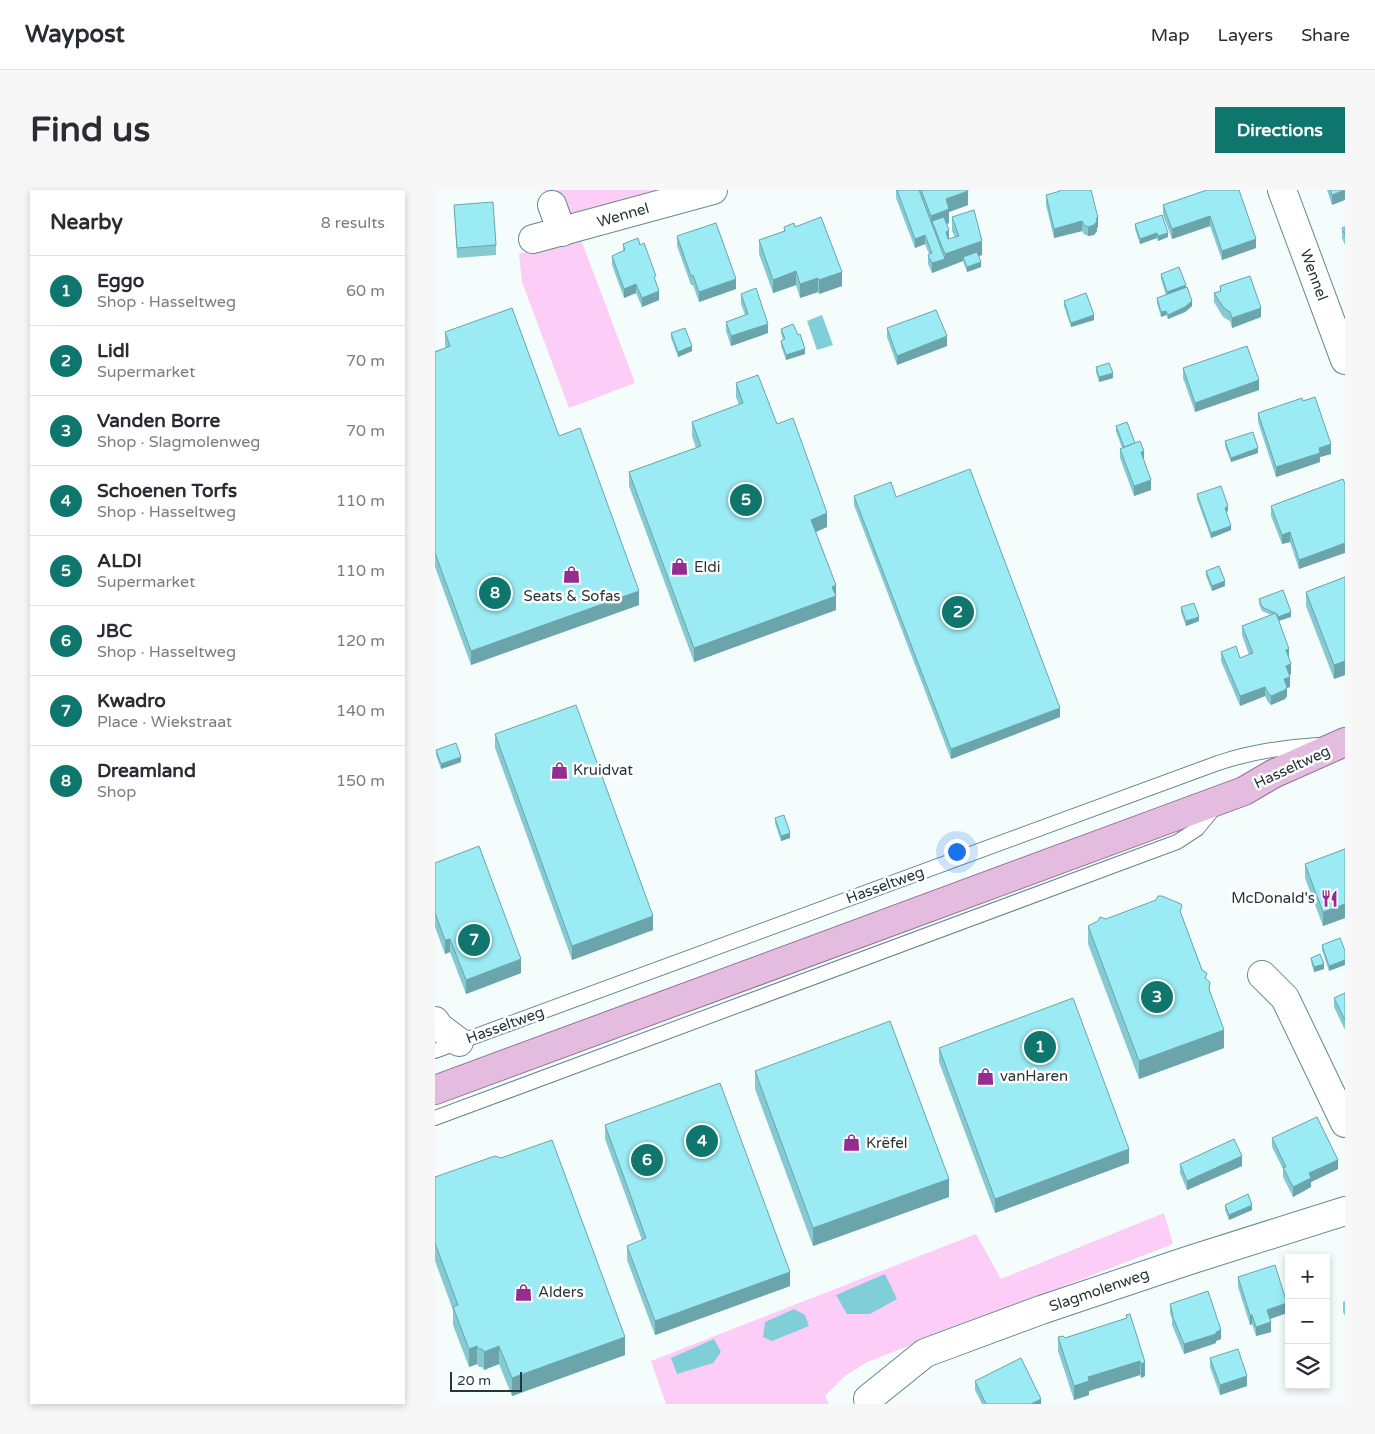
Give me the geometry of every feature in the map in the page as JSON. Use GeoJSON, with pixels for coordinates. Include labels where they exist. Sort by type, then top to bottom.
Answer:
{"type":"FeatureCollection","features":[{"type":"Feature","properties":{"kind":"main road","name":"Hasseltweg"},"geometry":{"type":"LineString","coordinates":[[435,1090],[1233,795],[1273,774],[1344,749]]}},
{"type":"Feature","properties":{"kind":"street","name":"Wennel"},"geometry":{"type":"LineString","coordinates":[[533,239],[713,190]]}},
{"type":"Feature","properties":{"kind":"street","name":"Wennel"},"geometry":{"type":"LineString","coordinates":[[1282,190],[1345,360]]}},
{"type":"Feature","properties":{"kind":"street"},"geometry":{"type":"LineString","coordinates":[[552,205],[562,232]]}},
{"type":"Feature","properties":{"kind":"street"},"geometry":{"type":"LineString","coordinates":[[1262,974],[1285,998],[1345,1123]]}},
{"type":"Feature","properties":{"kind":"street"},"geometry":{"type":"LineString","coordinates":[[435,1021],[447,1046]]}},
{"type":"Feature","properties":{"kind":"street","name":"Slagmolenweg"},"geometry":{"type":"LineString","coordinates":[[868,1399],[925,1353],[1041,1310],[1162,1269],[1345,1211]]}},
{"type":"Feature","properties":{"kind":"lane","name":"Hasseltweg"},"geometry":{"type":"LineString","coordinates":[[447,1046],[1227,760],[1271,749],[1344,749]]}},
{"type":"Feature","properties":{"kind":"lane","name":"Hasseltweg"},"geometry":{"type":"LineString","coordinates":[[435,1118],[1177,842],[1197,829],[1233,795]]}},
{"type":"Feature","properties":{"kind":"shaded area"},"geometry":{"type":"Polygon","coordinates":[[[542,190],[669,190],[582,214],[567,213],[558,198],[542,190]]]}},
{"type":"Feature","properties":{"kind":"shaded area"},"geometry":{"type":"Polygon","coordinates":[[[580,237],[635,383],[569,408],[522,282],[519,254],[580,237]]]}},
{"type":"Feature","properties":{"kind":"shaded area"},"geometry":{"type":"Polygon","coordinates":[[[1164,1213],[1173,1244],[867,1362],[845,1376],[825,1396],[829,1404],[666,1404],[651,1361],[976,1234],[1001,1279],[1164,1213]]]}},
{"type":"Feature","properties":{"kind":"water"},"geometry":{"type":"Polygon","coordinates":[[[822,315],[833,345],[817,350],[807,321],[822,315]]]}},
{"type":"Feature","properties":{"kind":"water"},"geometry":{"type":"Polygon","coordinates":[[[885,1274],[897,1299],[870,1314],[847,1314],[836,1295],[885,1274]]]}},
{"type":"Feature","properties":{"kind":"water"},"geometry":{"type":"Polygon","coordinates":[[[794,1309],[805,1315],[809,1326],[772,1341],[763,1337],[765,1322],[794,1309]]]}},
{"type":"Feature","properties":{"kind":"water"},"geometry":{"type":"Polygon","coordinates":[[[714,1339],[721,1352],[713,1363],[677,1374],[671,1358],[714,1339]]]}},
{"type":"Feature","properties":{"kind":"building"},"geometry":{"type":"Polygon","coordinates":[[[897,190],[919,190],[945,259],[932,263],[928,255],[932,253],[925,235],[915,239],[897,190]]]}},
{"type":"Feature","properties":{"kind":"building"},"geometry":{"type":"Polygon","coordinates":[[[921,190],[968,191],[946,199],[949,209],[931,216],[921,190]]]}},
{"type":"Feature","properties":{"kind":"building"},"geometry":{"type":"Polygon","coordinates":[[[1060,190],[1091,190],[1098,218],[1096,218],[1097,221],[1094,225],[1088,227],[1082,221],[1054,229],[1046,195],[1060,190]]]}},
{"type":"Feature","properties":{"kind":"building"},"geometry":{"type":"Polygon","coordinates":[[[1207,190],[1239,190],[1256,239],[1222,251],[1210,216],[1172,229],[1163,205],[1207,190]]]}},
{"type":"Feature","properties":{"kind":"building"},"geometry":{"type":"Polygon","coordinates":[[[1330,190],[1345,190],[1332,195],[1330,190]]]}},
{"type":"Feature","properties":{"kind":"building"},"geometry":{"type":"Polygon","coordinates":[[[493,202],[496,245],[457,248],[454,205],[493,202]]]}},
{"type":"Feature","properties":{"kind":"building"},"geometry":{"type":"Polygon","coordinates":[[[974,210],[982,241],[945,254],[932,221],[944,217],[949,230],[946,232],[948,239],[959,236],[952,217],[974,210]]]}},
{"type":"Feature","properties":{"kind":"building"},"geometry":{"type":"Polygon","coordinates":[[[1162,215],[1168,233],[1158,236],[1157,233],[1140,239],[1135,224],[1162,215]]]}},
{"type":"Feature","properties":{"kind":"building"},"geometry":{"type":"Polygon","coordinates":[[[821,217],[842,272],[800,284],[796,271],[773,280],[759,240],[785,231],[784,227],[794,223],[795,227],[821,217]]]}},
{"type":"Feature","properties":{"kind":"building"},"geometry":{"type":"Polygon","coordinates":[[[716,223],[736,279],[699,292],[693,275],[691,276],[677,236],[716,223]]]}},
{"type":"Feature","properties":{"kind":"building"},"geometry":{"type":"Polygon","coordinates":[[[638,238],[640,245],[644,243],[656,276],[654,277],[659,291],[642,298],[636,284],[624,289],[612,256],[625,250],[623,244],[638,238]]]}},
{"type":"Feature","properties":{"kind":"building"},"geometry":{"type":"Polygon","coordinates":[[[977,252],[981,262],[967,267],[963,257],[977,252]]]}},
{"type":"Feature","properties":{"kind":"building"},"geometry":{"type":"Polygon","coordinates":[[[1179,267],[1186,285],[1167,292],[1161,274],[1179,267]]]}},
{"type":"Feature","properties":{"kind":"building"},"geometry":{"type":"Polygon","coordinates":[[[1250,276],[1261,308],[1232,318],[1230,312],[1223,307],[1214,293],[1221,291],[1220,286],[1250,276]]]}},
{"type":"Feature","properties":{"kind":"building"},"geometry":{"type":"Polygon","coordinates":[[[1187,287],[1192,301],[1185,307],[1168,315],[1166,311],[1161,312],[1157,298],[1187,287]]]}},
{"type":"Feature","properties":{"kind":"building"},"geometry":{"type":"Polygon","coordinates":[[[756,288],[768,324],[731,336],[726,322],[748,314],[741,294],[756,288]]]}},
{"type":"Feature","properties":{"kind":"building"},"geometry":{"type":"Polygon","coordinates":[[[1086,293],[1094,315],[1071,323],[1064,301],[1086,293]]]}},
{"type":"Feature","properties":{"kind":"building"},"geometry":{"type":"Polygon","coordinates":[[[512,308],[559,436],[580,428],[639,591],[471,651],[435,553],[435,352],[450,346],[445,332],[512,308]]]}},
{"type":"Feature","properties":{"kind":"building"},"geometry":{"type":"Polygon","coordinates":[[[936,310],[947,336],[897,356],[887,328],[936,310]]]}},
{"type":"Feature","properties":{"kind":"building"},"geometry":{"type":"Polygon","coordinates":[[[793,324],[798,335],[800,334],[805,349],[786,355],[781,341],[785,339],[781,329],[793,324]]]}},
{"type":"Feature","properties":{"kind":"building"},"geometry":{"type":"Polygon","coordinates":[[[685,328],[692,346],[678,352],[671,333],[685,328]]]}},
{"type":"Feature","properties":{"kind":"building"},"geometry":{"type":"Polygon","coordinates":[[[1247,346],[1259,380],[1195,403],[1183,368],[1247,346]]]}},
{"type":"Feature","properties":{"kind":"building"},"geometry":{"type":"Polygon","coordinates":[[[1109,363],[1113,373],[1099,377],[1096,367],[1109,363]]]}},
{"type":"Feature","properties":{"kind":"building"},"geometry":{"type":"Polygon","coordinates":[[[758,375],[777,424],[793,418],[827,513],[811,520],[836,585],[832,587],[836,596],[694,648],[629,472],[701,446],[692,422],[743,403],[736,383],[758,375]]]}},
{"type":"Feature","properties":{"kind":"building"},"geometry":{"type":"Polygon","coordinates":[[[1315,397],[1331,444],[1319,448],[1320,453],[1276,467],[1258,413],[1302,398],[1303,401],[1315,397]]]}},
{"type":"Feature","properties":{"kind":"building"},"geometry":{"type":"Polygon","coordinates":[[[1127,422],[1135,443],[1124,447],[1116,426],[1127,422]]]}},
{"type":"Feature","properties":{"kind":"building"},"geometry":{"type":"Polygon","coordinates":[[[1253,432],[1258,448],[1231,458],[1225,441],[1253,432]]]}},
{"type":"Feature","properties":{"kind":"building"},"geometry":{"type":"Polygon","coordinates":[[[1140,441],[1144,451],[1141,452],[1151,480],[1134,486],[1120,449],[1140,441]]]}},
{"type":"Feature","properties":{"kind":"building"},"geometry":{"type":"Polygon","coordinates":[[[970,469],[1060,708],[951,749],[854,496],[891,482],[896,497],[970,469]]]}},
{"type":"Feature","properties":{"kind":"building"},"geometry":{"type":"Polygon","coordinates":[[[1343,479],[1345,484],[1345,543],[1299,560],[1290,532],[1282,535],[1271,506],[1343,479]]]}},
{"type":"Feature","properties":{"kind":"building"},"geometry":{"type":"Polygon","coordinates":[[[1221,486],[1228,506],[1225,508],[1231,526],[1211,533],[1197,494],[1221,486]]]}},
{"type":"Feature","properties":{"kind":"building"},"geometry":{"type":"Polygon","coordinates":[[[1219,566],[1225,581],[1212,586],[1206,571],[1219,566]]]}},
{"type":"Feature","properties":{"kind":"building"},"geometry":{"type":"Polygon","coordinates":[[[1345,577],[1345,661],[1334,665],[1306,592],[1345,577]]]}},
{"type":"Feature","properties":{"kind":"building"},"geometry":{"type":"Polygon","coordinates":[[[1283,590],[1291,612],[1278,617],[1277,614],[1262,607],[1259,599],[1283,590]]]}},
{"type":"Feature","properties":{"kind":"building"},"geometry":{"type":"Polygon","coordinates":[[[1194,603],[1199,617],[1186,621],[1181,607],[1194,603]]]}},
{"type":"Feature","properties":{"kind":"building"},"geometry":{"type":"Polygon","coordinates":[[[1276,613],[1289,649],[1286,650],[1291,664],[1286,666],[1290,677],[1284,679],[1287,687],[1285,690],[1271,696],[1265,687],[1240,696],[1221,652],[1236,646],[1240,658],[1253,653],[1242,626],[1276,613]]]}},
{"type":"Feature","properties":{"kind":"building"},"geometry":{"type":"Polygon","coordinates":[[[576,705],[653,916],[572,946],[495,734],[576,705]]]}},
{"type":"Feature","properties":{"kind":"building"},"geometry":{"type":"Polygon","coordinates":[[[456,743],[461,757],[441,764],[436,750],[456,743]]]}},
{"type":"Feature","properties":{"kind":"building"},"geometry":{"type":"Polygon","coordinates":[[[784,815],[790,833],[781,836],[775,818],[784,815]]]}},
{"type":"Feature","properties":{"kind":"building"},"geometry":{"type":"Polygon","coordinates":[[[479,846],[521,959],[466,980],[450,939],[445,940],[435,913],[435,863],[479,846]]]}},
{"type":"Feature","properties":{"kind":"building","name":"McDonald's"},"geometry":{"type":"Polygon","coordinates":[[[1345,849],[1345,904],[1323,912],[1305,864],[1345,849]]]}},
{"type":"Feature","properties":{"kind":"building"},"geometry":{"type":"Polygon","coordinates":[[[1158,896],[1162,896],[1182,906],[1180,911],[1202,970],[1207,973],[1205,978],[1210,982],[1209,989],[1224,1030],[1139,1061],[1088,926],[1098,921],[1100,917],[1106,919],[1156,900],[1158,896]]]}},
{"type":"Feature","properties":{"kind":"building"},"geometry":{"type":"Polygon","coordinates":[[[1340,938],[1345,951],[1345,960],[1329,966],[1322,945],[1340,938]]]}},
{"type":"Feature","properties":{"kind":"building"},"geometry":{"type":"Polygon","coordinates":[[[1320,954],[1324,964],[1314,967],[1311,958],[1320,954]]]}},
{"type":"Feature","properties":{"kind":"building"},"geometry":{"type":"Polygon","coordinates":[[[1345,993],[1345,1020],[1334,998],[1345,993]]]}},
{"type":"Feature","properties":{"kind":"building"},"geometry":{"type":"Polygon","coordinates":[[[1073,998],[1129,1149],[995,1199],[939,1048],[1073,998]]]}},
{"type":"Feature","properties":{"kind":"building","name":"Krëfel"},"geometry":{"type":"Polygon","coordinates":[[[890,1021],[949,1179],[813,1228],[755,1071],[890,1021]]]}},
{"type":"Feature","properties":{"kind":"building"},"geometry":{"type":"Polygon","coordinates":[[[720,1083],[790,1272],[655,1321],[627,1246],[646,1238],[605,1125],[720,1083]]]}},
{"type":"Feature","properties":{"kind":"building"},"geometry":{"type":"Polygon","coordinates":[[[1317,1117],[1338,1160],[1309,1173],[1311,1178],[1293,1187],[1272,1138],[1317,1117]]]}},
{"type":"Feature","properties":{"kind":"building"},"geometry":{"type":"Polygon","coordinates":[[[1234,1139],[1242,1156],[1187,1181],[1180,1164],[1234,1139]]]}},
{"type":"Feature","properties":{"kind":"building","name":"Alders"},"geometry":{"type":"Polygon","coordinates":[[[552,1140],[625,1337],[512,1378],[499,1346],[484,1352],[477,1346],[469,1349],[453,1307],[458,1305],[435,1243],[435,1177],[495,1156],[501,1158],[552,1140]]]}},
{"type":"Feature","properties":{"kind":"building"},"geometry":{"type":"Polygon","coordinates":[[[1248,1194],[1252,1205],[1229,1215],[1225,1205],[1248,1194]]]}},
{"type":"Feature","properties":{"kind":"building"},"geometry":{"type":"Polygon","coordinates":[[[1275,1265],[1285,1297],[1285,1304],[1267,1310],[1271,1322],[1256,1327],[1252,1315],[1250,1315],[1238,1277],[1275,1265]]]}},
{"type":"Feature","properties":{"kind":"building"},"geometry":{"type":"Polygon","coordinates":[[[1208,1291],[1221,1330],[1216,1332],[1216,1334],[1184,1344],[1172,1315],[1170,1304],[1208,1291]]]}},
{"type":"Feature","properties":{"kind":"building"},"geometry":{"type":"Polygon","coordinates":[[[1130,1314],[1145,1362],[1141,1364],[1140,1361],[1088,1377],[1089,1381],[1074,1386],[1058,1337],[1063,1336],[1065,1338],[1127,1318],[1126,1315],[1130,1314]]]}},
{"type":"Feature","properties":{"kind":"building"},"geometry":{"type":"Polygon","coordinates":[[[1238,1349],[1247,1376],[1220,1385],[1210,1358],[1238,1349]]]}},
{"type":"Feature","properties":{"kind":"building"},"geometry":{"type":"Polygon","coordinates":[[[1021,1358],[1041,1399],[1031,1404],[986,1404],[975,1381],[1021,1358]]]}},
{"type":"Feature","properties":{"kind":"place","name":"ALDI"},"geometry":{"type":"Point","coordinates":[746,500]}},
{"type":"Feature","properties":{"kind":"place","name":"Eldi"},"geometry":{"type":"Point","coordinates":[680,567]}},
{"type":"Feature","properties":{"kind":"place","name":"Seats & Sofas"},"geometry":{"type":"Point","coordinates":[572,575]}},
{"type":"Feature","properties":{"kind":"place","name":"Dreamland"},"geometry":{"type":"Point","coordinates":[495,593]}},
{"type":"Feature","properties":{"kind":"place","name":"Lidl"},"geometry":{"type":"Point","coordinates":[958,612]}},
{"type":"Feature","properties":{"kind":"place","name":"Kruidvat"},"geometry":{"type":"Point","coordinates":[559,770]}},
{"type":"Feature","properties":{"kind":"place","name":"McDonald's"},"geometry":{"type":"Point","coordinates":[1329,898]}},
{"type":"Feature","properties":{"kind":"place","name":"Kwadro"},"geometry":{"type":"Point","coordinates":[474,940]}},
{"type":"Feature","properties":{"kind":"place","name":"Vanden Borre"},"geometry":{"type":"Point","coordinates":[1157,997]}},
{"type":"Feature","properties":{"kind":"place","name":"Eggo"},"geometry":{"type":"Point","coordinates":[1040,1047]}},
{"type":"Feature","properties":{"kind":"place","name":"vanHaren"},"geometry":{"type":"Point","coordinates":[986,1076]}},
{"type":"Feature","properties":{"kind":"place","name":"Schoenen Torfs"},"geometry":{"type":"Point","coordinates":[702,1141]}},
{"type":"Feature","properties":{"kind":"place","name":"Krëfel"},"geometry":{"type":"Point","coordinates":[852,1143]}},
{"type":"Feature","properties":{"kind":"place","name":"JBC"},"geometry":{"type":"Point","coordinates":[647,1160]}},
{"type":"Feature","properties":{"kind":"place","name":"Alders"},"geometry":{"type":"Point","coordinates":[524,1292]}}]}
